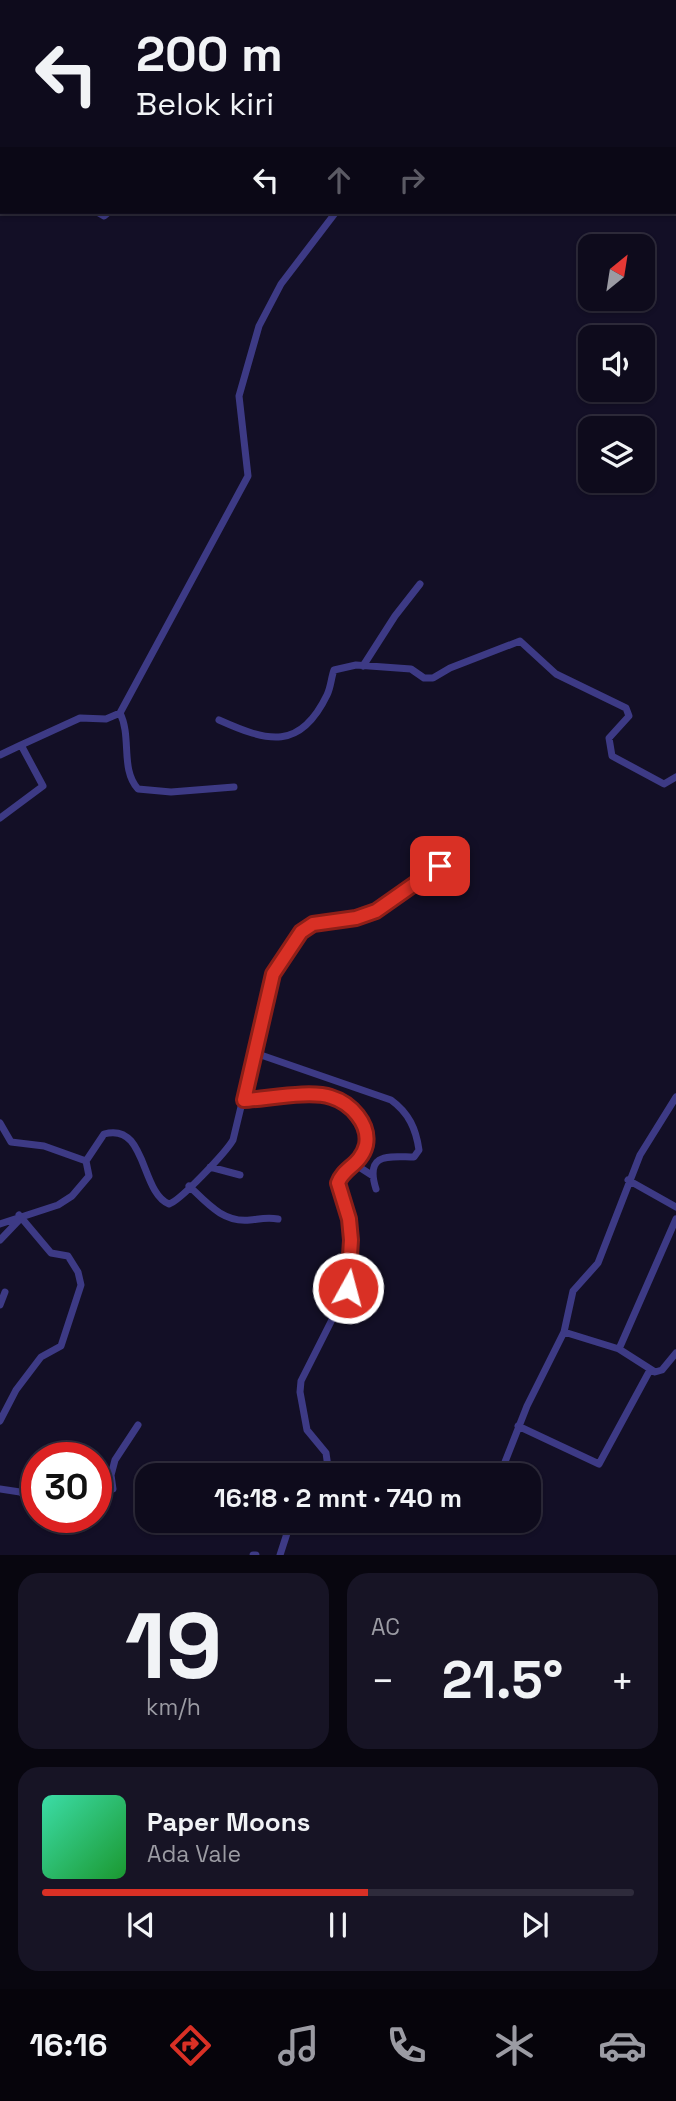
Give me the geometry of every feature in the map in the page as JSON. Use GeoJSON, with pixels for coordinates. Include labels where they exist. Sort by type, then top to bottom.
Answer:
{"type":"FeatureCollection","features":[{"type":"Feature","properties":{"kind":"street"},"geometry":{"type":"LineString","coordinates":[[0,755],[79,718],[106,719],[120,713],[248,476],[239,396],[259,326],[281,284],[334,214]]}},
{"type":"Feature","properties":{"kind":"street"},"geometry":{"type":"LineString","coordinates":[[363,666],[395,616],[421,584]]}},
{"type":"Feature","properties":{"kind":"street"},"geometry":{"type":"LineString","coordinates":[[219,720],[256,735],[297,734],[306,729],[329,692],[334,670],[345,665],[411,669],[424,678],[433,678],[446,669],[520,641],[556,674],[618,702],[629,712],[609,738],[612,757],[664,784],[676,777]]}},
{"type":"Feature","properties":{"kind":"street"},"geometry":{"type":"LineString","coordinates":[[120,713],[127,734],[129,777],[138,789],[171,792],[234,787]]}},
{"type":"Feature","properties":{"kind":"street"},"geometry":{"type":"LineString","coordinates":[[0,818],[43,786],[21,745]]}},
{"type":"Feature","properties":{"kind":"street"},"geometry":{"type":"LineString","coordinates":[[0,1224],[49,1208],[72,1196],[89,1176],[86,1161],[104,1134],[115,1133],[126,1137],[137,1148],[151,1186],[165,1203],[172,1204],[179,1199],[233,1140],[273,974],[301,932],[313,924],[356,918],[376,911],[439,869],[434,852]]}},
{"type":"Feature","properties":{"kind":"street"},"geometry":{"type":"LineString","coordinates":[[255,1053],[391,1100],[402,1108],[412,1125],[418,1153],[414,1157],[397,1154],[385,1157],[377,1164],[373,1176],[376,1189]]}},
{"type":"Feature","properties":{"kind":"street"},"geometry":{"type":"LineString","coordinates":[[244,1100],[322,1096],[337,1100],[365,1125],[365,1147],[356,1165],[338,1183],[349,1219],[351,1240],[348,1288],[302,1381],[300,1392],[307,1430],[326,1452],[327,1463]]}},
{"type":"Feature","properties":{"kind":"street"},"geometry":{"type":"LineString","coordinates":[[504,1463],[517,1426],[564,1332],[573,1291],[598,1263],[639,1155],[676,1097]]}},
{"type":"Feature","properties":{"kind":"street"},"geometry":{"type":"LineString","coordinates":[[0,1123],[11,1142],[44,1146],[86,1161]]}},
{"type":"Feature","properties":{"kind":"street"},"geometry":{"type":"LineString","coordinates":[[356,1165],[373,1176]]}},
{"type":"Feature","properties":{"kind":"street"},"geometry":{"type":"LineString","coordinates":[[210,1167],[240,1175]]}},
{"type":"Feature","properties":{"kind":"street"},"geometry":{"type":"LineString","coordinates":[[628,1180],[676,1207]]}},
{"type":"Feature","properties":{"kind":"street"},"geometry":{"type":"LineString","coordinates":[[189,1186],[226,1217],[249,1221],[278,1219]]}},
{"type":"Feature","properties":{"kind":"street"},"geometry":{"type":"LineString","coordinates":[[0,1240],[20,1216]]}},
{"type":"Feature","properties":{"kind":"street"},"geometry":{"type":"LineString","coordinates":[[0,1421],[16,1390],[41,1357],[61,1346],[81,1285],[78,1272],[68,1256],[58,1257],[51,1253],[20,1216]]}},
{"type":"Feature","properties":{"kind":"street"},"geometry":{"type":"LineString","coordinates":[[619,1349],[676,1219]]}},
{"type":"Feature","properties":{"kind":"street"},"geometry":{"type":"LineString","coordinates":[[0,1305],[5,1292]]}},
{"type":"Feature","properties":{"kind":"street"},"geometry":{"type":"LineString","coordinates":[[564,1332],[619,1349],[650,1370],[663,1370],[676,1353]]}},
{"type":"Feature","properties":{"kind":"street"},"geometry":{"type":"LineString","coordinates":[[517,1426],[599,1464],[650,1370]]}},
{"type":"Feature","properties":{"kind":"street"},"geometry":{"type":"LineString","coordinates":[[112,1471],[115,1460],[138,1425]]}},
{"type":"Feature","properties":{"kind":"street"},"geometry":{"type":"LineString","coordinates":[[0,1489],[21,1493]]}},
{"type":"Feature","properties":{"kind":"street"},"geometry":{"type":"LineString","coordinates":[[280,1555],[287,1533]]}},
{"type":"Feature","properties":{"kind":"route"},"geometry":{"type":"LineString","coordinates":[[348,1288],[351,1240],[349,1219],[338,1183],[339,1179],[356,1165],[362,1154],[367,1136],[365,1125],[354,1112],[331,1097],[244,1100],[247,1081],[273,974],[301,932],[313,924],[356,918],[376,911],[440,866]]}}]}
